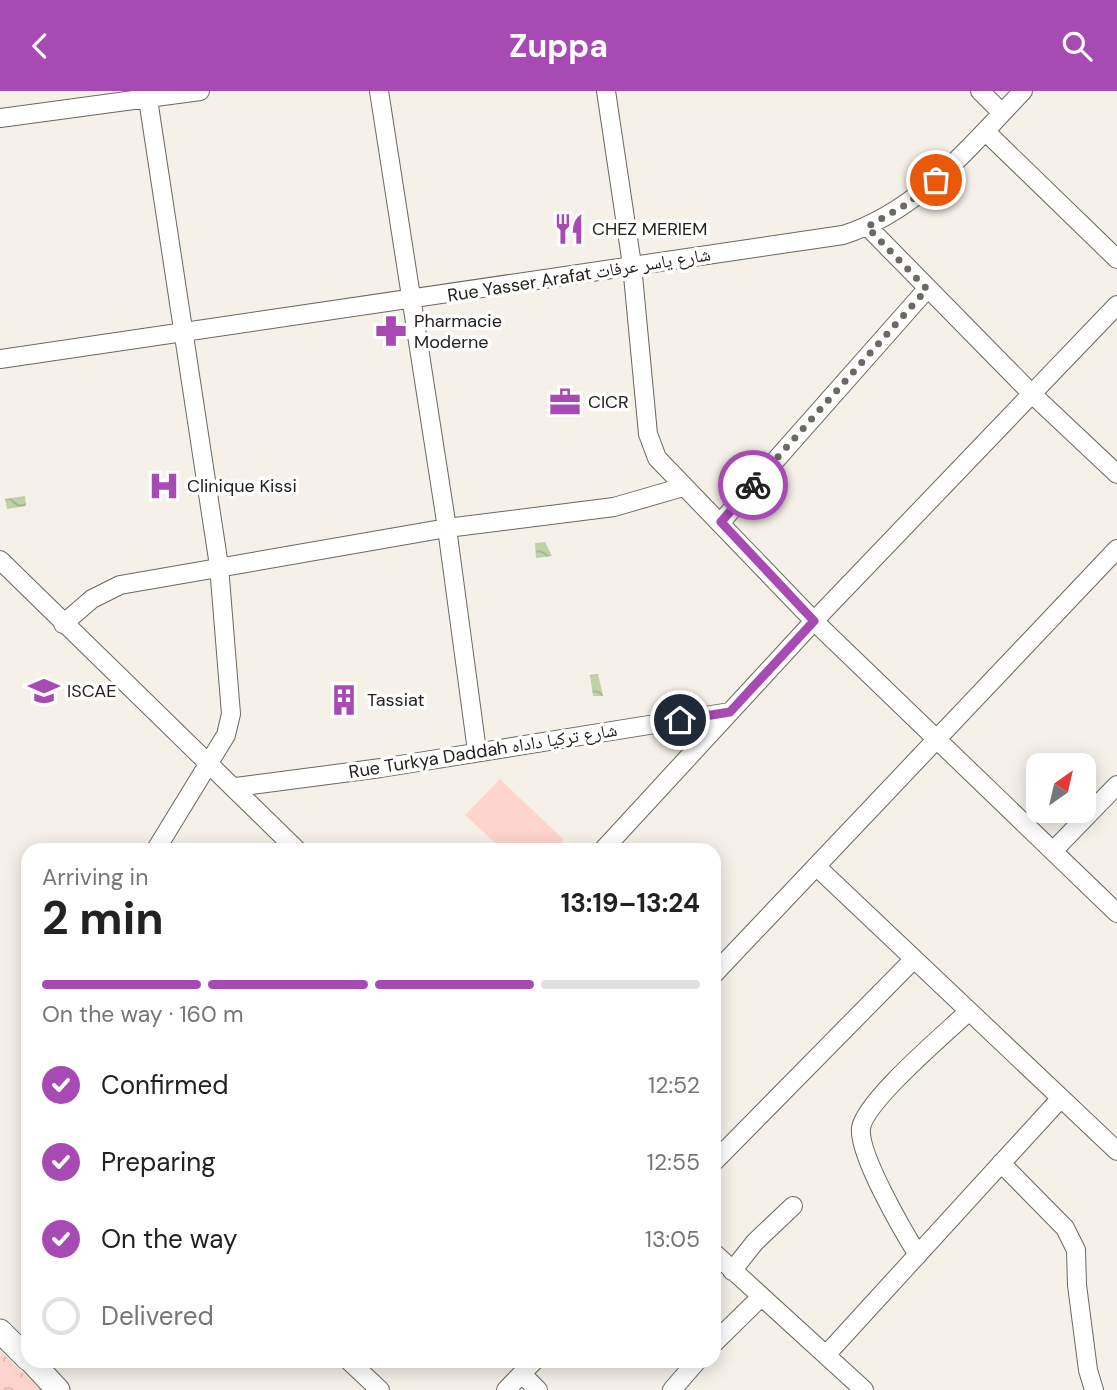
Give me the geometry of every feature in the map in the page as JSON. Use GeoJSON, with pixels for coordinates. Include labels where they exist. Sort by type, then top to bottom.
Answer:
{"type":"FeatureCollection","features":[{"type":"Feature","properties":{"kind":"street"},"geometry":{"type":"LineString","coordinates":[[0,118],[200,91]]}},
{"type":"Feature","properties":{"kind":"street"},"geometry":{"type":"LineString","coordinates":[[379,91],[447,528],[477,751]]}},
{"type":"Feature","properties":{"kind":"street"},"geometry":{"type":"LineString","coordinates":[[606,91],[632,265],[648,434],[657,458],[814,621],[1117,913]]}},
{"type":"Feature","properties":{"kind":"street"},"geometry":{"type":"LineString","coordinates":[[979,91],[1002,113]]}},
{"type":"Feature","properties":{"kind":"street","name":"Rue Yasser Arafat شارع ياسر عرفات"},"geometry":{"type":"LineString","coordinates":[[0,359],[843,235],[867,227],[921,194],[1023,91]]}},
{"type":"Feature","properties":{"kind":"street"},"geometry":{"type":"LineString","coordinates":[[148,99],[219,566],[231,714],[226,735],[160,843]]}},
{"type":"Feature","properties":{"kind":"street"},"geometry":{"type":"LineString","coordinates":[[985,131],[1117,259]]}},
{"type":"Feature","properties":{"kind":"street"},"geometry":{"type":"LineString","coordinates":[[867,227],[1032,394],[1117,474]]}},
{"type":"Feature","properties":{"kind":"street"},"geometry":{"type":"LineString","coordinates":[[721,522],[927,289]]}},
{"type":"Feature","properties":{"kind":"street"},"geometry":{"type":"LineString","coordinates":[[609,843],[814,621],[1117,305]]}},
{"type":"Feature","properties":{"kind":"street"},"geometry":{"type":"LineString","coordinates":[[63,624],[92,599],[120,585],[447,528],[614,507],[683,487]]}},
{"type":"Feature","properties":{"kind":"street"},"geometry":{"type":"LineString","coordinates":[[721,967],[1117,549]]}},
{"type":"Feature","properties":{"kind":"street"},"geometry":{"type":"LineString","coordinates":[[0,560],[63,624],[236,787],[290,843]]}},
{"type":"Feature","properties":{"kind":"street","name":"Rue Turkya Daddah شارع تركيا داداه"},"geometry":{"type":"LineString","coordinates":[[236,787],[381,768],[730,712]]}},
{"type":"Feature","properties":{"kind":"street"},"geometry":{"type":"LineString","coordinates":[[1053,851],[1117,785]]}},
{"type":"Feature","properties":{"kind":"street"},"geometry":{"type":"LineString","coordinates":[[817,867],[1117,1151]]}},
{"type":"Feature","properties":{"kind":"street"},"geometry":{"type":"LineString","coordinates":[[721,1155],[914,960]]}},
{"type":"Feature","properties":{"kind":"street"},"geometry":{"type":"LineString","coordinates":[[918,1255],[889,1204],[863,1145],[861,1129],[867,1113],[881,1096],[969,1011]]}},
{"type":"Feature","properties":{"kind":"street"},"geometry":{"type":"LineString","coordinates":[[826,1355],[1060,1098]]}},
{"type":"Feature","properties":{"kind":"street"},"geometry":{"type":"LineString","coordinates":[[1001,1163],[1065,1229],[1076,1250],[1088,1370],[1094,1390]]}},
{"type":"Feature","properties":{"kind":"street"},"geometry":{"type":"LineString","coordinates":[[732,1271],[755,1242],[793,1206]]}},
{"type":"Feature","properties":{"kind":"street"},"geometry":{"type":"LineString","coordinates":[[721,1260],[864,1390]]}},
{"type":"Feature","properties":{"kind":"street"},"geometry":{"type":"LineString","coordinates":[[721,1336],[761,1297]]}},
{"type":"Feature","properties":{"kind":"street"},"geometry":{"type":"LineString","coordinates":[[0,1331],[21,1352]]}},
{"type":"Feature","properties":{"kind":"street"},"geometry":{"type":"LineString","coordinates":[[37,1368],[58,1390]]}},
{"type":"Feature","properties":{"kind":"street"},"geometry":{"type":"LineString","coordinates":[[356,1368],[380,1390]]}},
{"type":"Feature","properties":{"kind":"street"},"geometry":{"type":"LineString","coordinates":[[506,1390],[528,1368],[538,1390]]}},
{"type":"Feature","properties":{"kind":"street"},"geometry":{"type":"LineString","coordinates":[[671,1390],[691,1368]]}},
{"type":"Feature","properties":{"kind":"green space"},"geometry":{"type":"Polygon","coordinates":[[[500,779],[564,840],[561,843],[495,843],[465,815],[500,779]]]}},
{"type":"Feature","properties":{"kind":"green space"},"geometry":{"type":"Polygon","coordinates":[[[0,1351],[41,1390],[0,1390],[0,1351]]]}},
{"type":"Feature","properties":{"kind":"water"},"geometry":{"type":"Polygon","coordinates":[[[25,496],[26,506],[7,509],[5,499],[25,496]]]}},
{"type":"Feature","properties":{"kind":"water"},"geometry":{"type":"Polygon","coordinates":[[[545,542],[552,556],[536,558],[535,543],[545,542]]]}},
{"type":"Feature","properties":{"kind":"water"},"geometry":{"type":"Polygon","coordinates":[[[598,674],[603,696],[593,696],[590,675],[598,674]]]}},
{"type":"Feature","properties":{"kind":"way so far"},"geometry":{"type":"LineString","coordinates":[[753,485],[927,289],[867,227],[907,204],[936,180]]}},
{"type":"Feature","properties":{"kind":"place","name":"CHEZ MERIEM"},"geometry":{"type":"Point","coordinates":[569,229]}},
{"type":"Feature","properties":{"kind":"place","name":"Pharmacie Moderne"},"geometry":{"type":"Point","coordinates":[391,331]}},
{"type":"Feature","properties":{"kind":"place","name":"CICR"},"geometry":{"type":"Point","coordinates":[565,402]}},
{"type":"Feature","properties":{"kind":"place","name":"Clinique Kissi"},"geometry":{"type":"Point","coordinates":[164,486]}},
{"type":"Feature","properties":{"kind":"place","name":"ISCAE"},"geometry":{"type":"Point","coordinates":[44,691]}},
{"type":"Feature","properties":{"kind":"place","name":"Tassiat"},"geometry":{"type":"Point","coordinates":[344,700]}},
{"type":"Feature","properties":{"kind":"route"},"geometry":{"type":"LineString","coordinates":[[680,720],[730,712],[814,621],[721,522],[753,485]]}}]}
